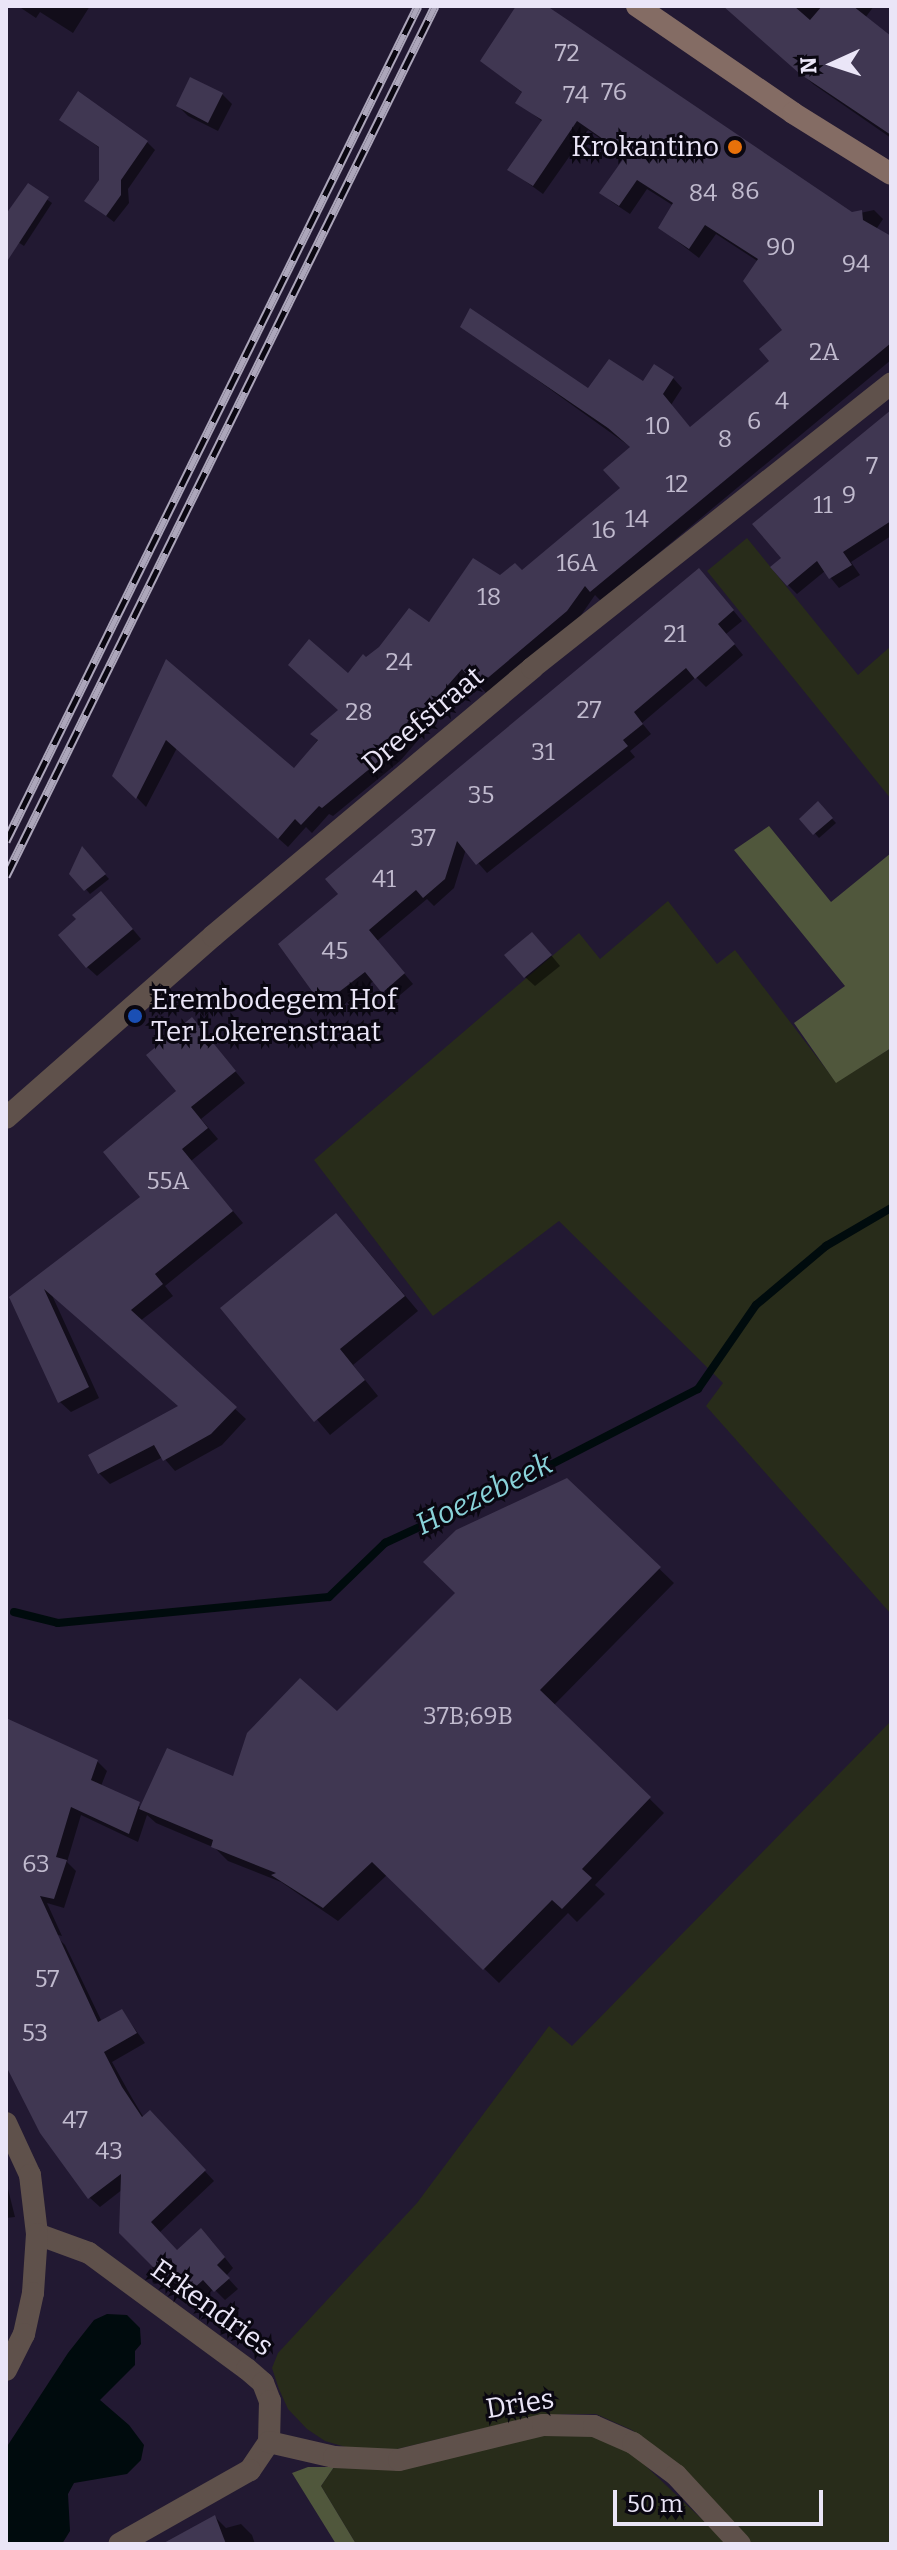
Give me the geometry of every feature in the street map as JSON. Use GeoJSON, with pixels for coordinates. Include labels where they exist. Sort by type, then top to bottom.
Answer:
{"type":"FeatureCollection","features":[{"type":"Feature","properties":{"kind":"main road"},"geometry":{"type":"LineString","coordinates":[[637,6],[793,113],[891,174]]}},
{"type":"Feature","properties":{"kind":"street","name":"Dreefstraat"},"geometry":{"type":"LineString","coordinates":[[6,1118],[213,936],[532,668],[891,383]]}},
{"type":"Feature","properties":{"kind":"street"},"geometry":{"type":"LineString","coordinates":[[6,2123],[30,2175],[37,2234],[33,2293],[24,2334],[6,2370]]}},
{"type":"Feature","properties":{"kind":"street","name":"Erkendries"},"geometry":{"type":"LineString","coordinates":[[37,2234],[89,2253],[263,2383],[270,2401],[269,2442]]}},
{"type":"Feature","properties":{"kind":"street","name":"Dries"},"geometry":{"type":"LineString","coordinates":[[269,2442],[334,2457],[399,2460],[543,2425],[594,2426],[633,2443],[676,2475],[740,2544]]}},
{"type":"Feature","properties":{"kind":"street"},"geometry":{"type":"LineString","coordinates":[[119,2544],[250,2470],[269,2442]]}},
{"type":"Feature","properties":{"kind":"green space"},"geometry":{"type":"Polygon","coordinates":[[[747,538],[858,675],[891,646],[891,799],[707,571],[747,538]]]}},
{"type":"Feature","properties":{"kind":"green space"},"geometry":{"type":"Polygon","coordinates":[[[769,826],[831,902],[891,853],[891,1048],[836,1083],[794,1023],[845,986],[734,850],[769,826]]]}},
{"type":"Feature","properties":{"kind":"green space"},"geometry":{"type":"Polygon","coordinates":[[[668,901],[717,964],[735,950],[836,1082],[891,1048],[891,1614],[706,1406],[723,1383],[559,1221],[433,1316],[314,1160],[579,933],[600,959],[668,901]]]}},
{"type":"Feature","properties":{"kind":"green space"},"geometry":{"type":"Polygon","coordinates":[[[891,1721],[891,2544],[752,2544],[669,2457],[632,2430],[596,2414],[523,2419],[389,2451],[356,2450],[325,2441],[307,2429],[288,2409],[279,2389],[272,2368],[278,2353],[417,2203],[549,2026],[572,2046],[891,1721]]]}},
{"type":"Feature","properties":{"kind":"green space"},"geometry":{"type":"Polygon","coordinates":[[[595,2435],[630,2451],[728,2544],[356,2544],[321,2486],[334,2467],[537,2436],[595,2435]]]}},
{"type":"Feature","properties":{"kind":"green space"},"geometry":{"type":"Polygon","coordinates":[[[308,2467],[334,2467],[321,2486],[356,2544],[336,2544],[292,2473],[308,2467]]]}},
{"type":"Feature","properties":{"kind":"shaded area"},"geometry":{"type":"Polygon","coordinates":[[[107,2314],[127,2315],[140,2328],[141,2344],[135,2351],[135,2365],[100,2400],[129,2425],[144,2445],[141,2460],[127,2474],[74,2483],[68,2494],[70,2531],[62,2544],[6,2544],[6,2448],[68,2353],[94,2320],[107,2314]]]}},
{"type":"Feature","properties":{"kind":"building"},"geometry":{"type":"Polygon","coordinates":[[[516,6],[547,6],[852,212],[862,210],[863,220],[891,236],[891,343],[590,592],[585,586],[567,611],[477,687],[462,669],[390,752],[322,808],[319,806],[301,825],[295,819],[278,839],[166,740],[136,799],[112,776],[166,659],[294,768],[318,740],[310,734],[338,710],[288,665],[309,639],[348,673],[363,654],[366,657],[379,647],[409,608],[429,622],[473,558],[500,575],[515,563],[522,570],[620,488],[603,470],[630,447],[608,428],[460,327],[470,308],[588,388],[609,359],[643,381],[654,364],[674,377],[663,394],[690,427],[769,361],[759,349],[782,330],[743,281],[758,259],[705,225],[689,249],[658,228],[673,203],[637,180],[619,206],[599,193],[626,155],[577,121],[533,186],[507,170],[542,120],[515,103],[522,92],[480,61],[516,6]]]}},
{"type":"Feature","properties":{"kind":"building"},"geometry":{"type":"Polygon","coordinates":[[[723,6],[794,6],[810,20],[822,6],[853,6],[891,36],[891,135],[800,74],[723,6]]]}},
{"type":"Feature","properties":{"kind":"building"},"geometry":{"type":"Polygon","coordinates":[[[190,77],[223,93],[208,123],[176,106],[190,77]]]}},
{"type":"Feature","properties":{"kind":"building"},"geometry":{"type":"Polygon","coordinates":[[[78,91],[148,141],[121,180],[121,195],[106,216],[84,201],[99,180],[99,147],[59,120],[78,91]]]}},
{"type":"Feature","properties":{"kind":"building"},"geometry":{"type":"Polygon","coordinates":[[[28,183],[49,197],[6,263],[6,214],[28,183]]]}},
{"type":"Feature","properties":{"kind":"building"},"geometry":{"type":"Polygon","coordinates":[[[891,410],[891,521],[843,552],[852,565],[829,579],[817,561],[787,586],[770,567],[781,558],[752,524],[891,410]]]}},
{"type":"Feature","properties":{"kind":"building"},"geometry":{"type":"Polygon","coordinates":[[[699,568],[734,610],[718,624],[735,644],[695,679],[686,668],[634,712],[643,724],[623,740],[628,746],[476,865],[457,841],[445,879],[423,898],[416,890],[369,930],[405,973],[382,993],[365,972],[322,1005],[278,944],[338,894],[325,879],[699,568]]]}},
{"type":"Feature","properties":{"kind":"building"},"geometry":{"type":"Polygon","coordinates":[[[818,801],[833,818],[813,835],[799,819],[818,801]]]}},
{"type":"Feature","properties":{"kind":"building"},"geometry":{"type":"Polygon","coordinates":[[[82,846],[106,874],[84,891],[69,874],[82,846]]]}},
{"type":"Feature","properties":{"kind":"building"},"geometry":{"type":"Polygon","coordinates":[[[101,891],[133,929],[86,968],[58,935],[76,919],[72,915],[101,891]]]}},
{"type":"Feature","properties":{"kind":"building"},"geometry":{"type":"Polygon","coordinates":[[[532,932],[552,955],[524,978],[504,955],[532,932]]]}},
{"type":"Feature","properties":{"kind":"building"},"geometry":{"type":"Polygon","coordinates":[[[192,1017],[236,1071],[191,1107],[208,1128],[182,1149],[233,1211],[155,1274],[163,1284],[131,1310],[237,1407],[211,1434],[163,1461],[154,1445],[98,1474],[88,1455],[178,1406],[44,1289],[89,1387],[58,1403],[9,1297],[140,1197],[103,1152],[176,1091],[146,1055],[192,1017]]]}},
{"type":"Feature","properties":{"kind":"building"},"geometry":{"type":"Polygon","coordinates":[[[336,1213],[405,1296],[340,1349],[365,1380],[314,1422],[220,1308],[336,1213]]]}},
{"type":"Feature","properties":{"kind":"building"},"geometry":{"type":"Polygon","coordinates":[[[567,1478],[661,1567],[540,1690],[651,1797],[582,1869],[592,1878],[562,1909],[552,1900],[483,1970],[372,1862],[323,1908],[271,1875],[276,1873],[211,1847],[213,1840],[139,1809],[167,1748],[233,1776],[247,1733],[300,1678],[337,1711],[455,1593],[423,1562],[456,1530],[567,1478]]]}},
{"type":"Feature","properties":{"kind":"building"},"geometry":{"type":"Polygon","coordinates":[[[6,1718],[98,1760],[91,1780],[140,1802],[129,1834],[71,1807],[56,1857],[67,1860],[54,1899],[40,1896],[98,2022],[122,2009],[137,2033],[104,2052],[122,2087],[142,2117],[150,2110],[206,2170],[151,2222],[177,2250],[201,2228],[225,2257],[217,2265],[230,2278],[214,2292],[203,2280],[190,2292],[173,2273],[169,2275],[159,2265],[155,2269],[119,2233],[121,2174],[88,2199],[40,2133],[6,2066],[6,1718]]]}},
{"type":"Feature","properties":{"kind":"building"},"geometry":{"type":"Polygon","coordinates":[[[215,2515],[226,2544],[162,2544],[215,2515]]]}},
{"type":"Feature","properties":{"kind":"waterway","name":"Hoezebeek"},"geometry":{"type":"LineString","coordinates":[[14,1612],[58,1623],[329,1597],[385,1543],[521,1480],[698,1389],[756,1305],[826,1246],[891,1208]]}},
{"type":"Feature","properties":{"kind":"railway"},"geometry":{"type":"LineString","coordinates":[[6,841],[418,6]]}},
{"type":"Feature","properties":{"kind":"railway"},"geometry":{"type":"LineString","coordinates":[[6,876],[435,6]]}},
{"type":"Feature","properties":{"kind":"place","name":"Krokantino"},"geometry":{"type":"Point","coordinates":[735,147]}},
{"type":"Feature","properties":{"kind":"place","name":"Erembodegem Hof Ter Lokerenstraat"},"geometry":{"type":"Point","coordinates":[135,1016]}}]}
